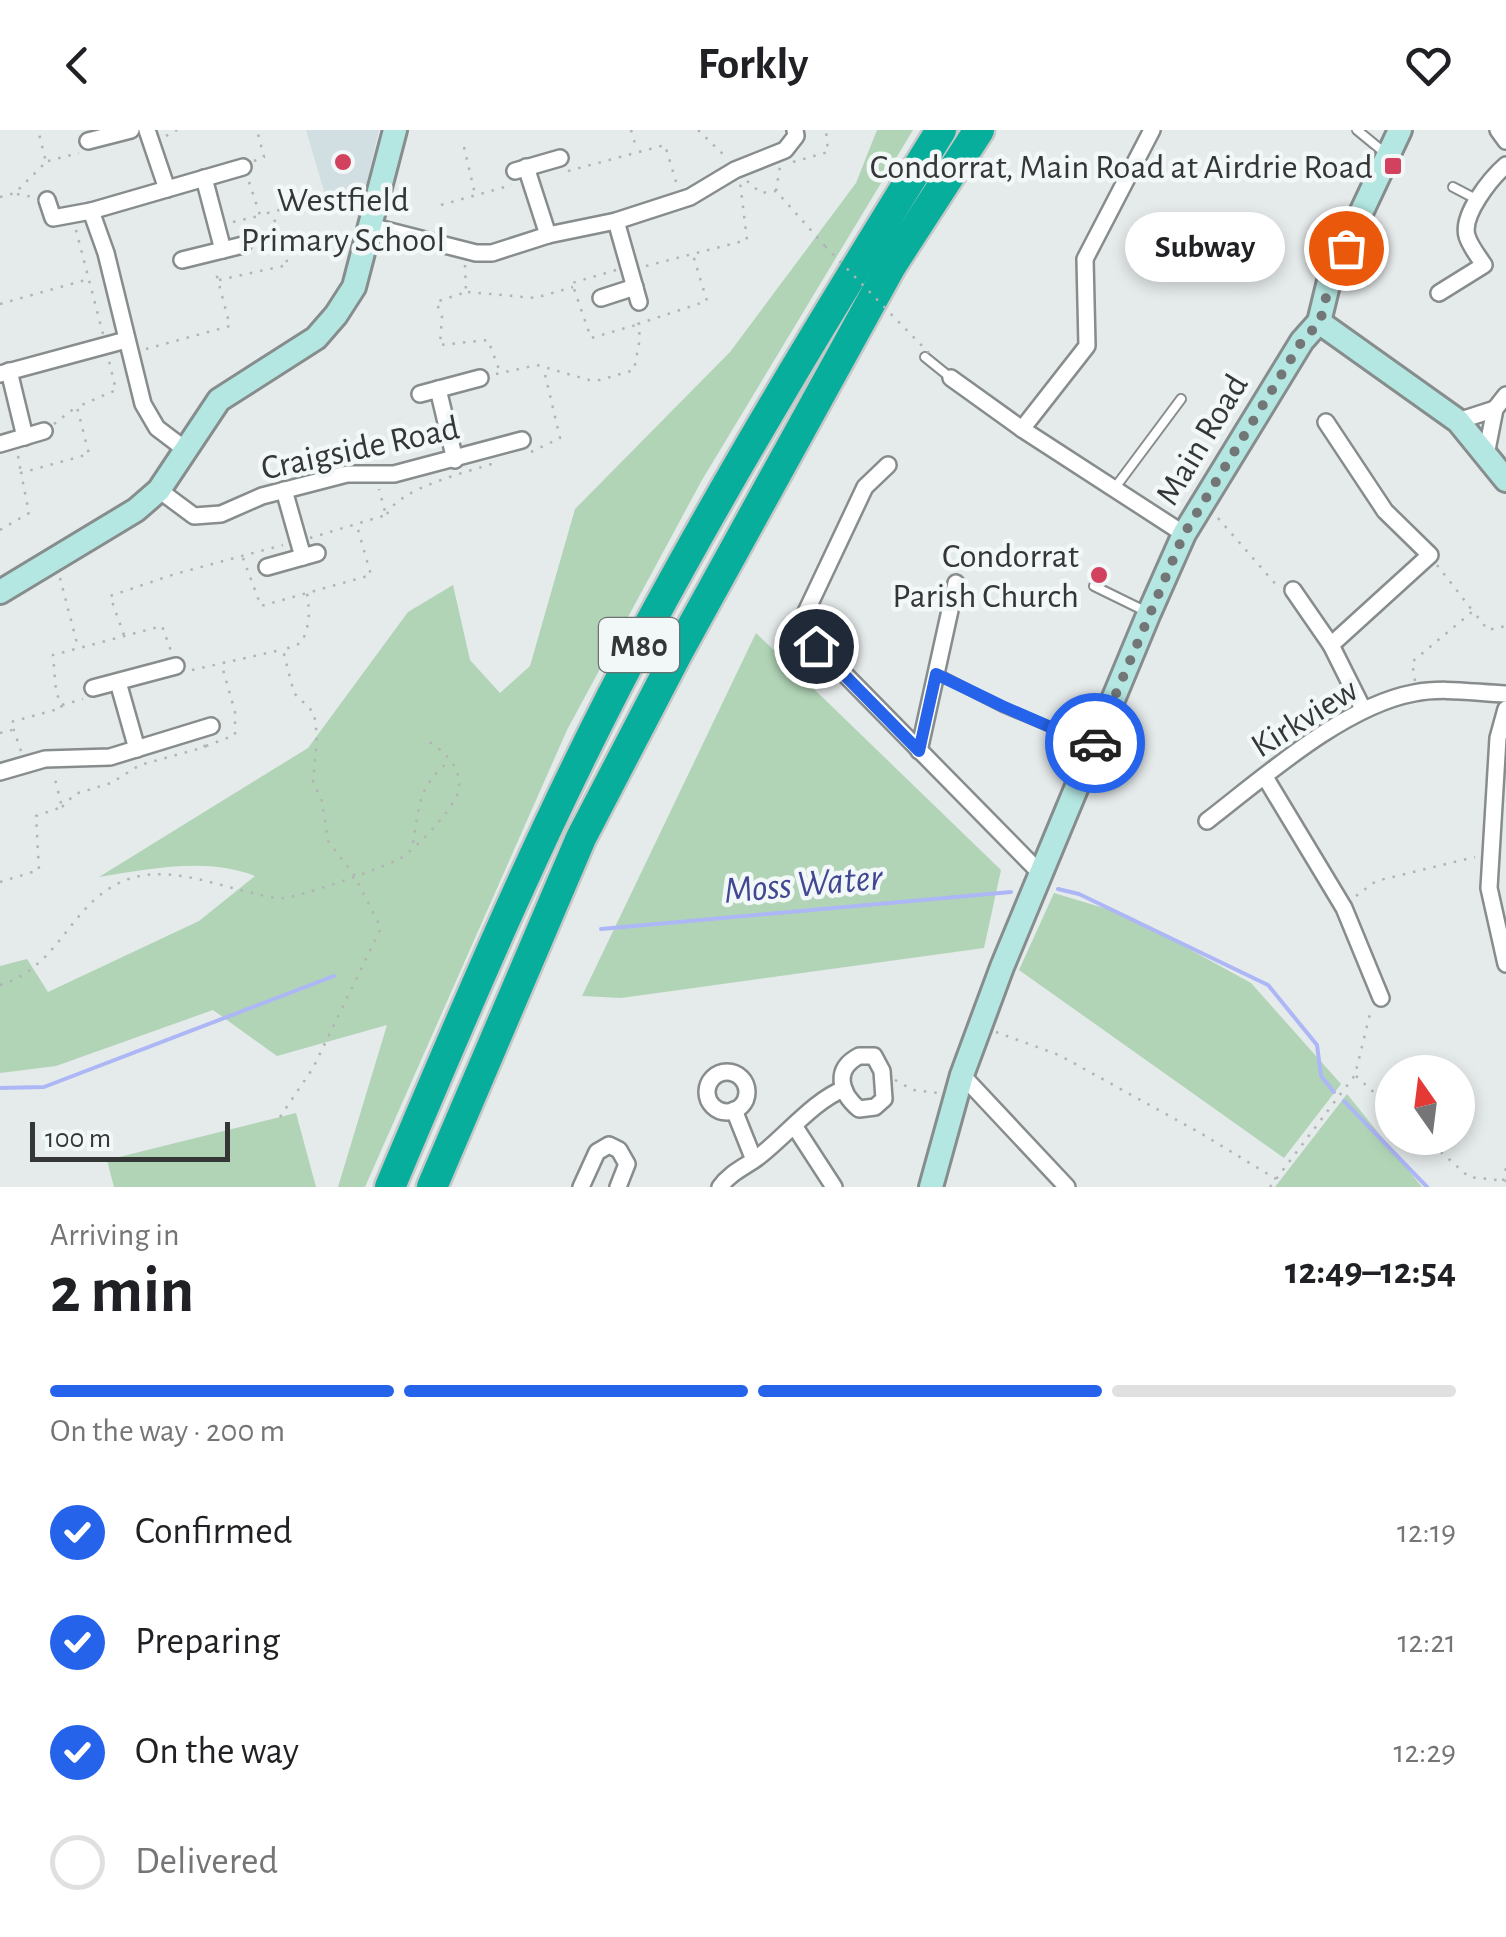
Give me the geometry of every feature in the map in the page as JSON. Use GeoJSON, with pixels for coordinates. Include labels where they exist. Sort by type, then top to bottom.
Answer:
{"type":"FeatureCollection","features":[{"type":"Feature","properties":{"kind":"highway","name":"M80"},"geometry":{"type":"LineString","coordinates":[[390,1187],[549,822],[648,626],[758,430],[941,130]]}},
{"type":"Feature","properties":{"kind":"highway","name":"M80"},"geometry":{"type":"LineString","coordinates":[[432,1187],[573,856],[642,720],[891,266],[978,130]]}},
{"type":"Feature","properties":{"kind":"street"},"geometry":{"type":"LineString","coordinates":[[88,141],[131,130]]}},
{"type":"Feature","properties":{"kind":"street"},"geometry":{"type":"LineString","coordinates":[[147,130],[167,189]]}},
{"type":"Feature","properties":{"kind":"street"},"geometry":{"type":"LineString","coordinates":[[0,592],[136,510],[160,490],[219,400],[316,338],[336,316],[354,287],[395,130]]}},
{"type":"Feature","properties":{"kind":"street"},"geometry":{"type":"LineString","coordinates":[[370,226],[462,250],[492,253],[681,200],[735,170],[786,150],[796,136],[794,130]]}},
{"type":"Feature","properties":{"kind":"street"},"geometry":{"type":"LineString","coordinates":[[1022,429],[1087,346],[1085,259],[1152,130]]}},
{"type":"Feature","properties":{"kind":"street","name":"Main Road"},"geometry":{"type":"LineString","coordinates":[[931,1187],[959,1084],[980,1026],[1184,534],[1302,341],[1320,322],[1330,281],[1400,130]]}},
{"type":"Feature","properties":{"kind":"street"},"geometry":{"type":"LineString","coordinates":[[1498,130],[1506,141]]}},
{"type":"Feature","properties":{"kind":"street"},"geometry":{"type":"LineString","coordinates":[[548,235],[524,173],[562,165]]}},
{"type":"Feature","properties":{"kind":"street"},"geometry":{"type":"LineString","coordinates":[[1440,293],[1484,265],[1466,230],[1487,184],[1506,166]]}},
{"type":"Feature","properties":{"kind":"street"},"geometry":{"type":"LineString","coordinates":[[48,200],[53,218],[91,211],[243,167]]}},
{"type":"Feature","properties":{"kind":"street"},"geometry":{"type":"LineString","coordinates":[[204,178],[217,226],[217,252]]}},
{"type":"Feature","properties":{"kind":"street"},"geometry":{"type":"LineString","coordinates":[[91,211],[106,253],[143,404],[156,428],[186,450]]}},
{"type":"Feature","properties":{"kind":"street"},"geometry":{"type":"LineString","coordinates":[[601,298],[637,294],[616,221]]}},
{"type":"Feature","properties":{"kind":"street"},"geometry":{"type":"LineString","coordinates":[[182,260],[243,245]]}},
{"type":"Feature","properties":{"kind":"street"},"geometry":{"type":"LineString","coordinates":[[1320,322],[1458,421],[1506,480]]}},
{"type":"Feature","properties":{"kind":"street"},"geometry":{"type":"LineString","coordinates":[[44,431],[13,440],[5,372],[106,345],[128,346]]}},
{"type":"Feature","properties":{"kind":"street"},"geometry":{"type":"LineString","coordinates":[[420,394],[480,378]]}},
{"type":"Feature","properties":{"kind":"street"},"geometry":{"type":"LineString","coordinates":[[951,378],[1184,534]]}},
{"type":"Feature","properties":{"kind":"street"},"geometry":{"type":"LineString","coordinates":[[438,389],[456,460]]}},
{"type":"Feature","properties":{"kind":"street"},"geometry":{"type":"LineString","coordinates":[[1486,455],[1495,409],[1506,395]]}},
{"type":"Feature","properties":{"kind":"street"},"geometry":{"type":"LineString","coordinates":[[1458,421],[1495,409]]}},
{"type":"Feature","properties":{"kind":"street"},"geometry":{"type":"LineString","coordinates":[[1326,422],[1385,510],[1430,556],[1331,645]]}},
{"type":"Feature","properties":{"kind":"street","name":"Craigside Road"},"geometry":{"type":"LineString","coordinates":[[160,490],[194,516],[222,514],[284,490],[347,474],[394,474],[522,440]]}},
{"type":"Feature","properties":{"kind":"street"},"geometry":{"type":"LineString","coordinates":[[888,465],[866,487],[806,612],[816,646],[1042,875]]}},
{"type":"Feature","properties":{"kind":"street"},"geometry":{"type":"LineString","coordinates":[[266,567],[306,551],[284,490]]}},
{"type":"Feature","properties":{"kind":"street"},"geometry":{"type":"LineString","coordinates":[[919,751],[956,583]]}},
{"type":"Feature","properties":{"kind":"street"},"geometry":{"type":"LineString","coordinates":[[1293,590],[1331,645],[1363,709]]}},
{"type":"Feature","properties":{"kind":"street"},"geometry":{"type":"LineString","coordinates":[[92,688],[176,666]]}},
{"type":"Feature","properties":{"kind":"street"},"geometry":{"type":"LineString","coordinates":[[118,682],[138,749]]}},
{"type":"Feature","properties":{"kind":"street","name":"Kirkview"},"geometry":{"type":"LineString","coordinates":[[1207,821],[1363,709],[1416,692],[1506,694]]}},
{"type":"Feature","properties":{"kind":"street"},"geometry":{"type":"LineString","coordinates":[[1506,708],[1498,738],[1488,888],[1506,964]]}},
{"type":"Feature","properties":{"kind":"street"},"geometry":{"type":"LineString","coordinates":[[0,772],[50,759],[110,757],[205,728]]}},
{"type":"Feature","properties":{"kind":"street"},"geometry":{"type":"LineString","coordinates":[[1265,777],[1344,907],[1380,998]]}},
{"type":"Feature","properties":{"kind":"street"},"geometry":{"type":"LineString","coordinates":[[1488,888],[1506,886]]}},
{"type":"Feature","properties":{"kind":"street"},"geometry":{"type":"LineString","coordinates":[[860,1056],[874,1056],[884,1079],[884,1100],[876,1107],[858,1109],[847,1099],[841,1071],[847,1062],[860,1056]]}},
{"type":"Feature","properties":{"kind":"street"},"geometry":{"type":"LineString","coordinates":[[959,1084],[1067,1187]]}},
{"type":"Feature","properties":{"kind":"street"},"geometry":{"type":"LineString","coordinates":[[720,1187],[821,1102],[844,1089]]}},
{"type":"Feature","properties":{"kind":"street"},"geometry":{"type":"LineString","coordinates":[[734,1110],[754,1160]]}},
{"type":"Feature","properties":{"kind":"street"},"geometry":{"type":"LineString","coordinates":[[795,1127],[834,1187]]}},
{"type":"Feature","properties":{"kind":"street"},"geometry":{"type":"LineString","coordinates":[[582,1187],[597,1152],[609,1146],[620,1150],[627,1164],[618,1187]]}},
{"type":"Feature","properties":{"kind":"lane"},"geometry":{"type":"LineString","coordinates":[[1357,130],[1389,156]]}},
{"type":"Feature","properties":{"kind":"lane"},"geometry":{"type":"LineString","coordinates":[[1453,187],[1478,200]]}},
{"type":"Feature","properties":{"kind":"lane"},"geometry":{"type":"LineString","coordinates":[[927,355],[951,378]]}},
{"type":"Feature","properties":{"kind":"lane"},"geometry":{"type":"LineString","coordinates":[[1114,489],[1181,398]]}},
{"type":"Feature","properties":{"kind":"lane"},"geometry":{"type":"LineString","coordinates":[[1094,586],[1149,613]]}},
{"type":"Feature","properties":{"kind":"lane"},"geometry":{"type":"LineString","coordinates":[[936,674],[1094,746]]}},
{"type":"Feature","properties":{"kind":"path"},"geometry":{"type":"LineString","coordinates":[[38,130],[46,162]]}},
{"type":"Feature","properties":{"kind":"path"},"geometry":{"type":"LineString","coordinates":[[257,130],[264,156],[243,167],[260,215]]}},
{"type":"Feature","properties":{"kind":"path"},"geometry":{"type":"LineString","coordinates":[[631,130],[637,152]]}},
{"type":"Feature","properties":{"kind":"path"},"geometry":{"type":"LineString","coordinates":[[698,130],[735,170]]}},
{"type":"Feature","properties":{"kind":"path"},"geometry":{"type":"LineString","coordinates":[[776,191],[780,166],[828,152],[826,130]]}},
{"type":"Feature","properties":{"kind":"path"},"geometry":{"type":"LineString","coordinates":[[15,193],[46,162],[90,150],[88,141]]}},
{"type":"Feature","properties":{"kind":"path"},"geometry":{"type":"LineString","coordinates":[[562,165],[664,145],[681,200]]}},
{"type":"Feature","properties":{"kind":"path"},"geometry":{"type":"LineString","coordinates":[[464,147],[476,195]]}},
{"type":"Feature","properties":{"kind":"path"},"geometry":{"type":"LineString","coordinates":[[442,205],[476,195],[524,173]]}},
{"type":"Feature","properties":{"kind":"path"},"geometry":{"type":"LineString","coordinates":[[630,270],[746,240],[739,174],[761,193],[776,191]]}},
{"type":"Feature","properties":{"kind":"path"},"geometry":{"type":"LineString","coordinates":[[776,191],[927,355]]}},
{"type":"Feature","properties":{"kind":"path"},"geometry":{"type":"LineString","coordinates":[[0,197],[15,193],[48,200]]}},
{"type":"Feature","properties":{"kind":"path"},"geometry":{"type":"LineString","coordinates":[[217,226],[322,199],[330,210],[342,212],[376,195]]}},
{"type":"Feature","properties":{"kind":"path"},"geometry":{"type":"LineString","coordinates":[[218,280],[288,265],[272,212]]}},
{"type":"Feature","properties":{"kind":"path"},"geometry":{"type":"LineString","coordinates":[[44,431],[77,406],[116,390],[71,214]]}},
{"type":"Feature","properties":{"kind":"path"},"geometry":{"type":"LineString","coordinates":[[462,250],[468,273],[466,292]]}},
{"type":"Feature","properties":{"kind":"path"},"geometry":{"type":"LineString","coordinates":[[128,346],[230,326],[218,280],[217,252]]}},
{"type":"Feature","properties":{"kind":"path"},"geometry":{"type":"LineString","coordinates":[[480,378],[537,366],[589,380],[634,370],[640,338],[638,324],[707,301],[693,255]]}},
{"type":"Feature","properties":{"kind":"path"},"geometry":{"type":"LineString","coordinates":[[0,304],[88,278]]}},
{"type":"Feature","properties":{"kind":"path"},"geometry":{"type":"LineString","coordinates":[[500,374],[488,340],[440,346],[442,316],[436,302],[466,292],[534,298],[574,287]]}},
{"type":"Feature","properties":{"kind":"path"},"geometry":{"type":"LineString","coordinates":[[21,473],[89,454],[77,406]]}},
{"type":"Feature","properties":{"kind":"path"},"geometry":{"type":"LineString","coordinates":[[0,530],[29,513],[13,440]]}},
{"type":"Feature","properties":{"kind":"path"},"geometry":{"type":"LineString","coordinates":[[124,636],[110,596],[242,556],[306,551],[386,515],[376,474]]}},
{"type":"Feature","properties":{"kind":"path"},"geometry":{"type":"LineString","coordinates":[[1203,501],[1282,591],[1293,590]]}},
{"type":"Feature","properties":{"kind":"path"},"geometry":{"type":"LineString","coordinates":[[242,556],[261,606],[306,594],[371,575],[357,525]]}},
{"type":"Feature","properties":{"kind":"path"},"geometry":{"type":"LineString","coordinates":[[1430,556],[1488,630],[1506,626]]}},
{"type":"Feature","properties":{"kind":"path"},"geometry":{"type":"LineString","coordinates":[[55,558],[78,649]]}},
{"type":"Feature","properties":{"kind":"path"},"geometry":{"type":"LineString","coordinates":[[280,1116],[313,1068],[380,928],[354,875],[328,841],[322,802],[313,782],[317,736],[314,713],[294,693],[283,650],[301,643],[307,630],[310,614],[306,594]]}},
{"type":"Feature","properties":{"kind":"path"},"geometry":{"type":"LineString","coordinates":[[1416,692],[1412,662],[1473,611]]}},
{"type":"Feature","properties":{"kind":"path"},"geometry":{"type":"LineString","coordinates":[[0,882],[40,870],[36,816],[62,806],[74,794],[111,783],[140,765],[235,735],[236,712],[221,663]]}},
{"type":"Feature","properties":{"kind":"path"},"geometry":{"type":"LineString","coordinates":[[60,705],[94,696],[92,688]]}},
{"type":"Feature","properties":{"kind":"path"},"geometry":{"type":"LineString","coordinates":[[205,728],[205,747]]}},
{"type":"Feature","properties":{"kind":"path"},"geometry":{"type":"LineString","coordinates":[[0,733],[13,730]]}},
{"type":"Feature","properties":{"kind":"path"},"geometry":{"type":"LineString","coordinates":[[0,985],[22,978],[44,961],[100,896],[120,882],[148,875],[180,876],[281,899],[401,858],[442,820],[456,801],[460,786],[458,770],[438,747],[425,739]]}},
{"type":"Feature","properties":{"kind":"path"},"geometry":{"type":"LineString","coordinates":[[50,759],[62,806]]}},
{"type":"Feature","properties":{"kind":"path"},"geometry":{"type":"LineString","coordinates":[[412,846],[423,790],[449,761]]}},
{"type":"Feature","properties":{"kind":"path"},"geometry":{"type":"LineString","coordinates":[[1344,907],[1376,881],[1490,854]]}},
{"type":"Feature","properties":{"kind":"path"},"geometry":{"type":"LineString","coordinates":[[1270,1187],[1355,1076],[1371,1010],[1380,998]]}},
{"type":"Feature","properties":{"kind":"path"},"geometry":{"type":"LineString","coordinates":[[980,1026],[1059,1055],[1276,1179]]}},
{"type":"Feature","properties":{"kind":"path"},"geometry":{"type":"LineString","coordinates":[[1355,1076],[1375,1094]]}},
{"type":"Feature","properties":{"kind":"path"},"geometry":{"type":"LineString","coordinates":[[884,1079],[899,1080],[913,1090],[959,1084]]}},
{"type":"Feature","properties":{"kind":"path"},"geometry":{"type":"LineString","coordinates":[[1444,1155],[1469,1177],[1504,1181],[1506,1168]]}},
{"type":"Feature","properties":{"kind":"shaded area","name":"Westfield Primary School"},"geometry":{"type":"Polygon","coordinates":[[[306,130],[379,130],[365,190],[326,198],[306,130]]]}},
{"type":"Feature","properties":{"kind":"green space"},"geometry":{"type":"Polygon","coordinates":[[[877,130],[913,130],[702,480],[567,730],[365,1187],[338,1187],[387,1025],[277,1056],[213,1010],[56,1066],[0,1073],[0,966],[27,959],[48,992],[199,921],[255,876],[198,866],[99,877],[308,748],[408,612],[453,585],[470,660],[500,693],[530,666],[575,509],[730,352],[856,183],[877,130]]]}},
{"type":"Feature","properties":{"kind":"green space"},"geometry":{"type":"Polygon","coordinates":[[[756,633],[1001,870],[984,948],[621,998],[582,996],[756,633]]]}},
{"type":"Feature","properties":{"kind":"green space"},"geometry":{"type":"Polygon","coordinates":[[[1054,893],[1127,915],[1251,983],[1341,1084],[1284,1158],[1019,970],[1054,893]]]}},
{"type":"Feature","properties":{"kind":"green space"},"geometry":{"type":"Polygon","coordinates":[[[1347,1094],[1375,1129],[1375,1155],[1396,1155],[1422,1187],[1275,1187],[1347,1094]]]}},
{"type":"Feature","properties":{"kind":"green space"},"geometry":{"type":"Polygon","coordinates":[[[296,1113],[316,1187],[114,1187],[107,1160],[296,1113]]]}},
{"type":"Feature","properties":{"kind":"waterway","name":"Moss Water"},"geometry":{"type":"LineString","coordinates":[[1058,889],[1079,894],[1268,985],[1317,1045],[1321,1076],[1334,1092]]}},
{"type":"Feature","properties":{"kind":"waterway","name":"Moss Water"},"geometry":{"type":"LineString","coordinates":[[601,929],[1011,892]]}},
{"type":"Feature","properties":{"kind":"waterway","name":"Moss Water"},"geometry":{"type":"LineString","coordinates":[[0,1088],[44,1087],[334,976]]}},
{"type":"Feature","properties":{"kind":"waterway","name":"Moss Water"},"geometry":{"type":"LineString","coordinates":[[1344,1101],[1427,1187]]}},
{"type":"Feature","properties":{"kind":"way so far"},"geometry":{"type":"LineString","coordinates":[[1095,743],[1184,534],[1302,341],[1320,322],[1330,281],[1346,248]]}},
{"type":"Feature","properties":{"kind":"place","name":"Westfield Primary School"},"geometry":{"type":"Point","coordinates":[343,162]}},
{"type":"Feature","properties":{"kind":"place","name":"Condorrat, Main Road at Airdrie Road"},"geometry":{"type":"Point","coordinates":[1393,166]}},
{"type":"Feature","properties":{"kind":"place","name":"Subway"},"geometry":{"type":"Point","coordinates":[1346,248]}},
{"type":"Feature","properties":{"kind":"place","name":"Condorrat Parish Church"},"geometry":{"type":"Point","coordinates":[1099,575]}},
{"type":"Feature","properties":{"kind":"route"},"geometry":{"type":"LineString","coordinates":[[816,646],[919,751],[936,674],[1094,746],[1095,743]]}}]}
